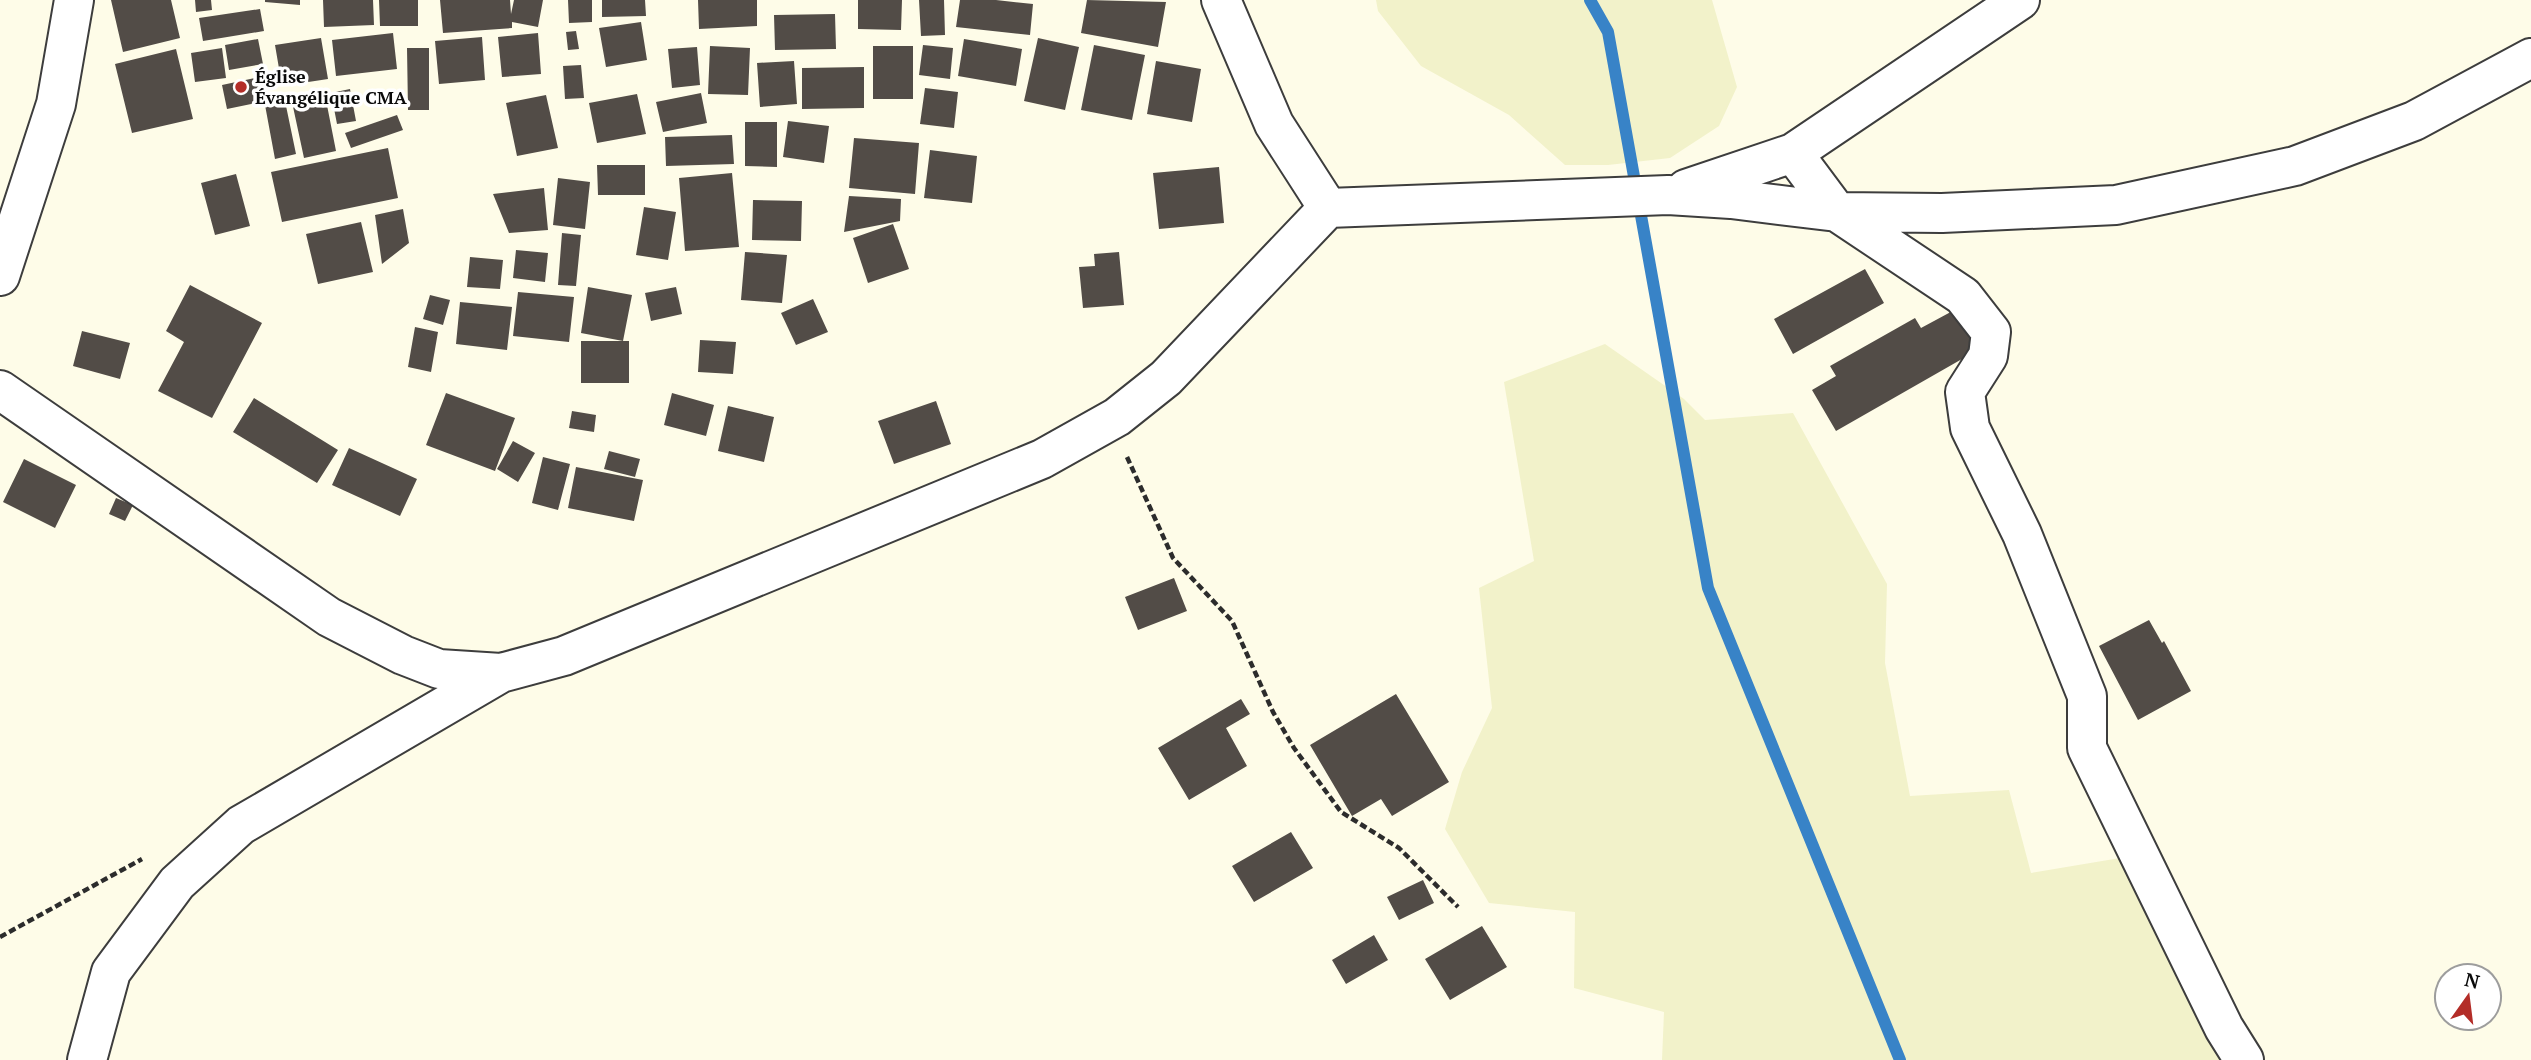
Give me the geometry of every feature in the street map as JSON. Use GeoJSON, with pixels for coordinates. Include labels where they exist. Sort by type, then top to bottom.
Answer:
{"type":"FeatureCollection","features":[{"type":"Feature","properties":{"kind":"street"},"geometry":{"type":"LineString","coordinates":[[0,276],[56,104],[74,0]]}},
{"type":"Feature","properties":{"kind":"street"},"geometry":{"type":"LineString","coordinates":[[1221,0],[1274,124],[1328,208]]}},
{"type":"Feature","properties":{"kind":"street"},"geometry":{"type":"LineString","coordinates":[[1668,195],[1793,153],[2020,0]]}},
{"type":"Feature","properties":{"kind":"street"},"geometry":{"type":"LineString","coordinates":[[87,1060],[111,972],[177,883],[241,825],[501,673],[564,656],[1030,465],[1117,417],[1166,378],[1328,208],[1668,195],[1731,199],[1837,212],[1942,213],[2116,205],[2295,166],[2414,121],[2531,58]]}},
{"type":"Feature","properties":{"kind":"street"},"geometry":{"type":"LineString","coordinates":[[1793,153],[1837,212],[1962,296],[1991,332],[1988,356],[1965,392],[1970,428],[2022,534],[2087,696],[2087,748],[2224,1028],[2244,1060]]}},
{"type":"Feature","properties":{"kind":"street"},"geometry":{"type":"LineString","coordinates":[[0,390],[329,617],[403,655],[439,668],[501,673]]}},
{"type":"Feature","properties":{"kind":"path"},"geometry":{"type":"LineString","coordinates":[[1117,417],[1125,453],[1173,558],[1232,621],[1273,712],[1294,748],[1341,812],[1399,848],[1458,907]]}},
{"type":"Feature","properties":{"kind":"path"},"geometry":{"type":"LineString","coordinates":[[0,937],[153,853]]}},
{"type":"Feature","properties":{"kind":"green space"},"geometry":{"type":"Polygon","coordinates":[[[1376,0],[1712,0],[1737,87],[1719,126],[1670,158],[1608,165],[1565,165],[1509,115],[1421,66],[1378,11],[1376,0]]]}},
{"type":"Feature","properties":{"kind":"green space"},"geometry":{"type":"Polygon","coordinates":[[[1605,344],[1684,399],[1705,420],[1793,413],[1887,584],[1885,663],[1910,796],[2009,790],[2031,873],[2132,856],[2233,1060],[1662,1060],[1664,1012],[1574,988],[1575,912],[1489,903],[1445,829],[1462,772],[1492,708],[1479,588],[1534,561],[1504,382],[1605,344]]]}},
{"type":"Feature","properties":{"kind":"building"},"geometry":{"type":"Polygon","coordinates":[[[111,0],[171,0],[180,38],[123,52],[111,0]]]}},
{"type":"Feature","properties":{"kind":"building"},"geometry":{"type":"Polygon","coordinates":[[[195,0],[211,0],[212,10],[196,12],[195,0]]]}},
{"type":"Feature","properties":{"kind":"building"},"geometry":{"type":"Polygon","coordinates":[[[300,0],[300,5],[265,2],[300,0]]]}},
{"type":"Feature","properties":{"kind":"building"},"geometry":{"type":"Polygon","coordinates":[[[323,0],[373,0],[374,25],[324,27],[323,0]]]}},
{"type":"Feature","properties":{"kind":"building"},"geometry":{"type":"Polygon","coordinates":[[[379,0],[418,0],[418,26],[380,26],[379,0]]]}},
{"type":"Feature","properties":{"kind":"building"},"geometry":{"type":"Polygon","coordinates":[[[440,0],[510,0],[511,14],[514,0],[543,0],[538,27],[512,22],[512,28],[443,33],[440,0]]]}},
{"type":"Feature","properties":{"kind":"building"},"geometry":{"type":"Polygon","coordinates":[[[568,0],[592,0],[592,22],[569,23],[568,0]]]}},
{"type":"Feature","properties":{"kind":"building"},"geometry":{"type":"Polygon","coordinates":[[[602,0],[645,0],[646,16],[602,17],[602,0]]]}},
{"type":"Feature","properties":{"kind":"building"},"geometry":{"type":"Polygon","coordinates":[[[698,0],[757,0],[757,26],[699,29],[698,0]]]}},
{"type":"Feature","properties":{"kind":"building"},"geometry":{"type":"Polygon","coordinates":[[[858,0],[902,0],[901,30],[858,29],[858,0]]]}},
{"type":"Feature","properties":{"kind":"building"},"geometry":{"type":"Polygon","coordinates":[[[919,0],[944,0],[945,35],[921,36],[919,0]]]}},
{"type":"Feature","properties":{"kind":"building"},"geometry":{"type":"Polygon","coordinates":[[[960,0],[1033,4],[1030,35],[956,27],[960,0]]]}},
{"type":"Feature","properties":{"kind":"building"},"geometry":{"type":"Polygon","coordinates":[[[1087,0],[1166,2],[1158,47],[1081,33],[1087,0]]]}},
{"type":"Feature","properties":{"kind":"building"},"geometry":{"type":"Polygon","coordinates":[[[260,9],[264,31],[203,41],[199,18],[260,9]]]}},
{"type":"Feature","properties":{"kind":"building"},"geometry":{"type":"Polygon","coordinates":[[[835,14],[836,49],[775,50],[774,15],[835,14]]]}},
{"type":"Feature","properties":{"kind":"building"},"geometry":{"type":"Polygon","coordinates":[[[641,22],[647,60],[606,67],[599,28],[641,22]]]}},
{"type":"Feature","properties":{"kind":"building"},"geometry":{"type":"Polygon","coordinates":[[[576,31],[579,49],[568,50],[566,32],[576,31]]]}},
{"type":"Feature","properties":{"kind":"building"},"geometry":{"type":"Polygon","coordinates":[[[393,33],[397,69],[336,76],[332,40],[393,33]]]}},
{"type":"Feature","properties":{"kind":"building"},"geometry":{"type":"Polygon","coordinates":[[[538,33],[541,74],[502,77],[498,37],[538,33]]]}},
{"type":"Feature","properties":{"kind":"building"},"geometry":{"type":"Polygon","coordinates":[[[482,37],[485,80],[439,84],[435,41],[482,37]]]}},
{"type":"Feature","properties":{"kind":"building"},"geometry":{"type":"Polygon","coordinates":[[[321,38],[328,79],[282,86],[275,45],[321,38]]]}},
{"type":"Feature","properties":{"kind":"building"},"geometry":{"type":"Polygon","coordinates":[[[1038,38],[1079,47],[1065,110],[1024,101],[1038,38]]]}},
{"type":"Feature","properties":{"kind":"building"},"geometry":{"type":"Polygon","coordinates":[[[258,39],[263,64],[229,70],[225,45],[258,39]]]}},
{"type":"Feature","properties":{"kind":"building"},"geometry":{"type":"Polygon","coordinates":[[[964,39],[1022,49],[1016,86],[958,76],[964,39]]]}},
{"type":"Feature","properties":{"kind":"building"},"geometry":{"type":"Polygon","coordinates":[[[923,45],[953,48],[950,79],[919,75],[923,45]]]}},
{"type":"Feature","properties":{"kind":"building"},"geometry":{"type":"Polygon","coordinates":[[[1094,45],[1145,55],[1132,120],[1081,110],[1094,45]]]}},
{"type":"Feature","properties":{"kind":"building"},"geometry":{"type":"Polygon","coordinates":[[[710,46],[750,48],[748,95],[708,94],[710,46]]]}},
{"type":"Feature","properties":{"kind":"building"},"geometry":{"type":"Polygon","coordinates":[[[873,46],[913,46],[913,99],[873,99],[873,46]]]}},
{"type":"Feature","properties":{"kind":"building"},"geometry":{"type":"Polygon","coordinates":[[[697,47],[700,85],[672,88],[668,49],[697,47]]]}},
{"type":"Feature","properties":{"kind":"building"},"geometry":{"type":"Polygon","coordinates":[[[222,48],[226,78],[195,82],[191,53],[222,48]]]}},
{"type":"Feature","properties":{"kind":"building"},"geometry":{"type":"Polygon","coordinates":[[[407,48],[429,48],[429,110],[408,110],[407,48]]]}},
{"type":"Feature","properties":{"kind":"building"},"geometry":{"type":"Polygon","coordinates":[[[176,49],[193,119],[132,133],[115,64],[176,49]]]}},
{"type":"Feature","properties":{"kind":"building"},"geometry":{"type":"Polygon","coordinates":[[[794,61],[797,104],[760,107],[757,63],[794,61]]]}},
{"type":"Feature","properties":{"kind":"building"},"geometry":{"type":"Polygon","coordinates":[[[1156,61],[1201,69],[1192,122],[1147,114],[1156,61]]]}},
{"type":"Feature","properties":{"kind":"building"},"geometry":{"type":"Polygon","coordinates":[[[581,65],[584,98],[565,99],[563,66],[581,65]]]}},
{"type":"Feature","properties":{"kind":"building"},"geometry":{"type":"Polygon","coordinates":[[[864,67],[864,108],[802,109],[802,68],[864,67]]]}},
{"type":"Feature","properties":{"kind":"building"},"geometry":{"type":"Polygon","coordinates":[[[260,77],[265,101],[227,109],[222,85],[260,77]]]}},
{"type":"Feature","properties":{"kind":"building"},"geometry":{"type":"Polygon","coordinates":[[[925,88],[958,92],[954,128],[920,124],[925,88]]]}},
{"type":"Feature","properties":{"kind":"building"},"geometry":{"type":"Polygon","coordinates":[[[350,89],[356,121],[337,124],[331,93],[350,89]]]}},
{"type":"Feature","properties":{"kind":"building"},"geometry":{"type":"Polygon","coordinates":[[[701,93],[707,123],[663,132],[656,102],[701,93]]]}},
{"type":"Feature","properties":{"kind":"building"},"geometry":{"type":"Polygon","coordinates":[[[637,94],[646,134],[597,143],[589,103],[637,94]]]}},
{"type":"Feature","properties":{"kind":"building"},"geometry":{"type":"Polygon","coordinates":[[[325,95],[336,151],[304,158],[292,102],[325,95]]]}},
{"type":"Feature","properties":{"kind":"building"},"geometry":{"type":"Polygon","coordinates":[[[546,95],[558,148],[517,156],[506,103],[546,95]]]}},
{"type":"Feature","properties":{"kind":"building"},"geometry":{"type":"Polygon","coordinates":[[[285,101],[296,154],[275,159],[265,105],[285,101]]]}},
{"type":"Feature","properties":{"kind":"building"},"geometry":{"type":"Polygon","coordinates":[[[397,115],[403,130],[351,148],[345,133],[397,115]]]}},
{"type":"Feature","properties":{"kind":"building"},"geometry":{"type":"Polygon","coordinates":[[[788,121],[829,126],[824,163],[783,157],[788,121]]]}},
{"type":"Feature","properties":{"kind":"building"},"geometry":{"type":"Polygon","coordinates":[[[745,122],[777,122],[777,167],[745,166],[745,122]]]}},
{"type":"Feature","properties":{"kind":"building"},"geometry":{"type":"Polygon","coordinates":[[[732,135],[734,164],[666,166],[665,137],[732,135]]]}},
{"type":"Feature","properties":{"kind":"building"},"geometry":{"type":"Polygon","coordinates":[[[854,138],[919,143],[915,194],[849,188],[854,138]]]}},
{"type":"Feature","properties":{"kind":"building"},"geometry":{"type":"Polygon","coordinates":[[[388,148],[398,198],[282,222],[271,172],[388,148]]]}},
{"type":"Feature","properties":{"kind":"building"},"geometry":{"type":"Polygon","coordinates":[[[930,150],[977,156],[972,203],[924,198],[930,150]]]}},
{"type":"Feature","properties":{"kind":"building"},"geometry":{"type":"Polygon","coordinates":[[[597,165],[645,165],[645,195],[598,195],[597,165]]]}},
{"type":"Feature","properties":{"kind":"building"},"geometry":{"type":"Polygon","coordinates":[[[1219,167],[1224,223],[1159,229],[1153,173],[1219,167]]]}},
{"type":"Feature","properties":{"kind":"building"},"geometry":{"type":"Polygon","coordinates":[[[732,173],[739,247],[685,251],[679,178],[732,173]]]}},
{"type":"Feature","properties":{"kind":"building"},"geometry":{"type":"Polygon","coordinates":[[[236,174],[250,226],[215,235],[201,183],[236,174]]]}},
{"type":"Feature","properties":{"kind":"building"},"geometry":{"type":"Polygon","coordinates":[[[558,178],[590,182],[585,229],[553,225],[558,178]]]}},
{"type":"Feature","properties":{"kind":"building"},"geometry":{"type":"Polygon","coordinates":[[[544,188],[548,230],[509,233],[493,194],[544,188]]]}},
{"type":"Feature","properties":{"kind":"building"},"geometry":{"type":"Polygon","coordinates":[[[849,196],[901,199],[900,221],[844,232],[849,196]]]}},
{"type":"Feature","properties":{"kind":"building"},"geometry":{"type":"Polygon","coordinates":[[[753,200],[802,201],[801,241],[752,240],[753,200]]]}},
{"type":"Feature","properties":{"kind":"building"},"geometry":{"type":"Polygon","coordinates":[[[644,207],[676,212],[668,260],[636,255],[644,207]]]}},
{"type":"Feature","properties":{"kind":"building"},"geometry":{"type":"Polygon","coordinates":[[[403,209],[409,243],[382,264],[375,215],[403,209]]]}},
{"type":"Feature","properties":{"kind":"building"},"geometry":{"type":"Polygon","coordinates":[[[361,222],[373,272],[318,284],[306,234],[361,222]]]}},
{"type":"Feature","properties":{"kind":"building"},"geometry":{"type":"Polygon","coordinates":[[[893,224],[909,269],[868,283],[853,238],[893,224]]]}},
{"type":"Feature","properties":{"kind":"building"},"geometry":{"type":"Polygon","coordinates":[[[562,233],[581,235],[576,286],[558,285],[562,233]]]}},
{"type":"Feature","properties":{"kind":"building"},"geometry":{"type":"Polygon","coordinates":[[[516,250],[548,253],[545,282],[513,278],[516,250]]]}},
{"type":"Feature","properties":{"kind":"building"},"geometry":{"type":"Polygon","coordinates":[[[745,252],[787,255],[782,303],[741,300],[745,252]]]}},
{"type":"Feature","properties":{"kind":"building"},"geometry":{"type":"Polygon","coordinates":[[[1119,252],[1124,305],[1083,308],[1079,267],[1095,266],[1094,254],[1119,252]]]}},
{"type":"Feature","properties":{"kind":"building"},"geometry":{"type":"Polygon","coordinates":[[[470,257],[503,260],[500,289],[467,287],[470,257]]]}},
{"type":"Feature","properties":{"kind":"building"},"geometry":{"type":"Polygon","coordinates":[[[1865,269],[1884,303],[1793,354],[1774,319],[1865,269]]]}},
{"type":"Feature","properties":{"kind":"building"},"geometry":{"type":"Polygon","coordinates":[[[190,285],[262,323],[212,418],[158,391],[184,342],[166,331],[190,285]]]}},
{"type":"Feature","properties":{"kind":"building"},"geometry":{"type":"Polygon","coordinates":[[[588,287],[632,295],[623,341],[581,333],[588,287]]]}},
{"type":"Feature","properties":{"kind":"building"},"geometry":{"type":"Polygon","coordinates":[[[676,287],[682,314],[651,321],[645,293],[676,287]]]}},
{"type":"Feature","properties":{"kind":"building"},"geometry":{"type":"Polygon","coordinates":[[[518,292],[574,297],[569,342],[513,336],[518,292]]]}},
{"type":"Feature","properties":{"kind":"building"},"geometry":{"type":"Polygon","coordinates":[[[430,295],[450,300],[443,325],[423,319],[430,295]]]}},
{"type":"Feature","properties":{"kind":"building"},"geometry":{"type":"Polygon","coordinates":[[[813,299],[828,332],[796,345],[781,313],[813,299]]]}},
{"type":"Feature","properties":{"kind":"building"},"geometry":{"type":"Polygon","coordinates":[[[460,302],[512,307],[507,350],[456,344],[460,302]]]}},
{"type":"Feature","properties":{"kind":"building"},"geometry":{"type":"Polygon","coordinates":[[[1960,307],[1983,347],[1836,431],[1812,390],[1836,376],[1830,366],[1915,318],[1921,328],[1960,307]]]}},
{"type":"Feature","properties":{"kind":"building"},"geometry":{"type":"Polygon","coordinates":[[[415,327],[438,332],[431,372],[408,367],[415,327]]]}},
{"type":"Feature","properties":{"kind":"building"},"geometry":{"type":"Polygon","coordinates":[[[82,331],[130,343],[120,379],[73,366],[82,331]]]}},
{"type":"Feature","properties":{"kind":"building"},"geometry":{"type":"Polygon","coordinates":[[[700,340],[736,342],[733,374],[698,372],[700,340]]]}},
{"type":"Feature","properties":{"kind":"building"},"geometry":{"type":"Polygon","coordinates":[[[581,341],[629,341],[629,383],[581,383],[581,341]]]}},
{"type":"Feature","properties":{"kind":"building"},"geometry":{"type":"Polygon","coordinates":[[[446,393],[515,418],[495,471],[426,445],[446,393]]]}},
{"type":"Feature","properties":{"kind":"building"},"geometry":{"type":"Polygon","coordinates":[[[672,393],[714,405],[706,436],[664,425],[672,393]]]}},
{"type":"Feature","properties":{"kind":"building"},"geometry":{"type":"Polygon","coordinates":[[[254,398],[338,450],[317,483],[233,432],[254,398]]]}},
{"type":"Feature","properties":{"kind":"building"},"geometry":{"type":"Polygon","coordinates":[[[936,401],[951,444],[894,464],[878,421],[936,401]]]}},
{"type":"Feature","properties":{"kind":"building"},"geometry":{"type":"Polygon","coordinates":[[[728,406],[774,417],[764,462],[718,451],[728,406]]]}},
{"type":"Feature","properties":{"kind":"building"},"geometry":{"type":"Polygon","coordinates":[[[572,411],[596,415],[594,432],[569,428],[572,411]]]}},
{"type":"Feature","properties":{"kind":"building"},"geometry":{"type":"Polygon","coordinates":[[[513,441],[535,453],[518,482],[497,469],[513,441]]]}},
{"type":"Feature","properties":{"kind":"building"},"geometry":{"type":"Polygon","coordinates":[[[349,448],[417,479],[400,516],[332,485],[349,448]]]}},
{"type":"Feature","properties":{"kind":"building"},"geometry":{"type":"Polygon","coordinates":[[[609,451],[640,459],[635,477],[604,469],[609,451]]]}},
{"type":"Feature","properties":{"kind":"building"},"geometry":{"type":"Polygon","coordinates":[[[543,457],[570,464],[558,510],[532,503],[543,457]]]}},
{"type":"Feature","properties":{"kind":"building"},"geometry":{"type":"Polygon","coordinates":[[[24,459],[76,485],[55,528],[3,502],[24,459]]]}},
{"type":"Feature","properties":{"kind":"building"},"geometry":{"type":"Polygon","coordinates":[[[576,467],[643,480],[634,521],[568,508],[576,467]]]}},
{"type":"Feature","properties":{"kind":"building"},"geometry":{"type":"Polygon","coordinates":[[[116,498],[133,505],[125,521],[109,514],[116,498]]]}},
{"type":"Feature","properties":{"kind":"building"},"geometry":{"type":"Polygon","coordinates":[[[1174,578],[1187,611],[1138,630],[1125,597],[1174,578]]]}},
{"type":"Feature","properties":{"kind":"building"},"geometry":{"type":"Polygon","coordinates":[[[2149,620],[2162,643],[2164,641],[2191,691],[2138,720],[2099,646],[2149,620]]]}},
{"type":"Feature","properties":{"kind":"building"},"geometry":{"type":"Polygon","coordinates":[[[1396,694],[1449,782],[1392,816],[1381,799],[1352,816],[1310,745],[1396,694]]]}},
{"type":"Feature","properties":{"kind":"building"},"geometry":{"type":"Polygon","coordinates":[[[1241,699],[1250,714],[1226,728],[1247,766],[1189,800],[1158,748],[1241,699]]]}},
{"type":"Feature","properties":{"kind":"building"},"geometry":{"type":"Polygon","coordinates":[[[1291,832],[1313,868],[1254,902],[1232,866],[1291,832]]]}},
{"type":"Feature","properties":{"kind":"building"},"geometry":{"type":"Polygon","coordinates":[[[1423,880],[1434,903],[1399,920],[1387,897],[1423,880]]]}},
{"type":"Feature","properties":{"kind":"building"},"geometry":{"type":"Polygon","coordinates":[[[1482,926],[1507,967],[1450,1000],[1425,959],[1482,926]]]}},
{"type":"Feature","properties":{"kind":"building"},"geometry":{"type":"Polygon","coordinates":[[[1374,935],[1388,960],[1346,984],[1332,960],[1374,935]]]}},
{"type":"Feature","properties":{"kind":"waterway"},"geometry":{"type":"LineString","coordinates":[[1590,0],[1608,32],[1708,588],[1900,1060]]}},
{"type":"Feature","properties":{"kind":"place","name":"Église Évangélique CMA"},"geometry":{"type":"Point","coordinates":[241,87]}}]}
